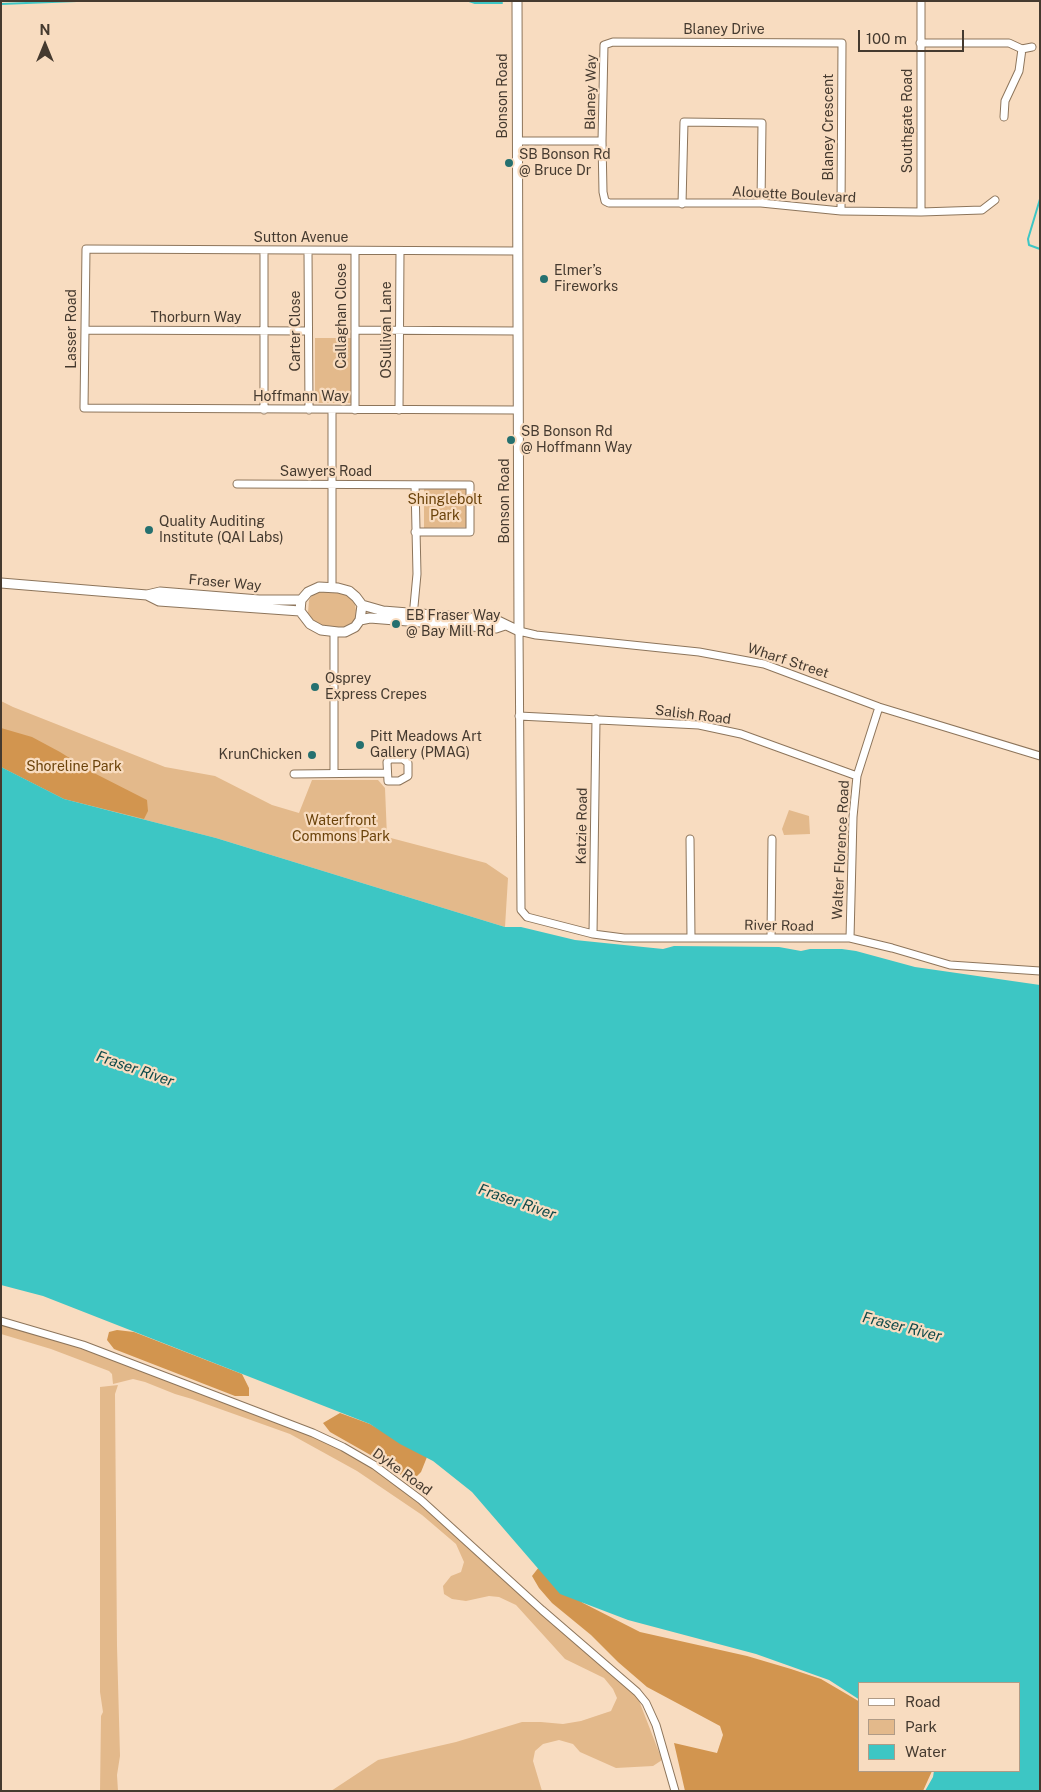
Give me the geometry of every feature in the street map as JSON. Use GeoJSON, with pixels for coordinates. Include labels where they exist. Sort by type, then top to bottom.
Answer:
{"type":"FeatureCollection","features":[{"type":"Feature","properties":{"kind":"street","name":"Bonson Road"},"geometry":{"type":"LineString","coordinates":[[517,1],[521,910]]}},
{"type":"Feature","properties":{"kind":"street","name":"Southgate Road"},"geometry":{"type":"LineString","coordinates":[[921,1],[921,212]]}},
{"type":"Feature","properties":{"kind":"street","name":"Blaney Drive"},"geometry":{"type":"LineString","coordinates":[[606,43],[842,43]]}},
{"type":"Feature","properties":{"kind":"street","name":"Blaney Way"},"geometry":{"type":"LineString","coordinates":[[605,201],[603,192],[602,140],[604,48],[606,43]]}},
{"type":"Feature","properties":{"kind":"street","name":"Blaney Crescent"},"geometry":{"type":"LineString","coordinates":[[841,211],[842,43]]}},
{"type":"Feature","properties":{"kind":"street"},"geometry":{"type":"LineString","coordinates":[[920,43],[1009,43],[1022,49],[1032,46]]}},
{"type":"Feature","properties":{"kind":"street"},"geometry":{"type":"LineString","coordinates":[[1004,117],[1005,101],[1020,71],[1022,49]]}},
{"type":"Feature","properties":{"kind":"street"},"geometry":{"type":"LineString","coordinates":[[682,204],[684,122],[762,122],[761,203]]}},
{"type":"Feature","properties":{"kind":"street"},"geometry":{"type":"LineString","coordinates":[[517,141],[602,140]]}},
{"type":"Feature","properties":{"kind":"street","name":"Alouette Boulevard"},"geometry":{"type":"LineString","coordinates":[[605,201],[613,204],[761,203],[841,211],[921,212],[982,210],[995,200]]}},
{"type":"Feature","properties":{"kind":"street","name":"Sutton Avenue"},"geometry":{"type":"LineString","coordinates":[[86,250],[517,251]]}},
{"type":"Feature","properties":{"kind":"street","name":"Lasser Road"},"geometry":{"type":"LineString","coordinates":[[84,408],[86,250]]}},
{"type":"Feature","properties":{"kind":"street"},"geometry":{"type":"LineString","coordinates":[[264,251],[264,410]]}},
{"type":"Feature","properties":{"kind":"street","name":"Carter Close"},"geometry":{"type":"LineString","coordinates":[[308,251],[309,410]]}},
{"type":"Feature","properties":{"kind":"street","name":"Callaghan Close"},"geometry":{"type":"LineString","coordinates":[[354,251],[355,410]]}},
{"type":"Feature","properties":{"kind":"street","name":"OSullivan Lane"},"geometry":{"type":"LineString","coordinates":[[399,410],[400,251]]}},
{"type":"Feature","properties":{"kind":"street","name":"Thorburn Way"},"geometry":{"type":"LineString","coordinates":[[85,330],[308,331]]}},
{"type":"Feature","properties":{"kind":"street"},"geometry":{"type":"LineString","coordinates":[[355,330],[518,331]]}},
{"type":"Feature","properties":{"kind":"street","name":"Hoffmann Way"},"geometry":{"type":"LineString","coordinates":[[84,408],[518,410]]}},
{"type":"Feature","properties":{"kind":"street"},"geometry":{"type":"LineString","coordinates":[[332,410],[332,587]]}},
{"type":"Feature","properties":{"kind":"street","name":"Sawyers Road"},"geometry":{"type":"LineString","coordinates":[[237,484],[470,485],[470,532],[415,532]]}},
{"type":"Feature","properties":{"kind":"street"},"geometry":{"type":"LineString","coordinates":[[413,617],[416,574],[414,485]]}},
{"type":"Feature","properties":{"kind":"street","name":"Fraser Way"},"geometry":{"type":"LineString","coordinates":[[1,583],[147,595],[160,592],[258,600],[301,600]]}},
{"type":"Feature","properties":{"kind":"street"},"geometry":{"type":"LineString","coordinates":[[360,620],[362,606],[356,596],[349,592],[332,587],[313,589],[301,600],[300,611],[310,624],[315,628],[334,632],[350,630],[360,620],[370,618],[413,617]]}},
{"type":"Feature","properties":{"kind":"street","name":"Fraser Way"},"geometry":{"type":"LineString","coordinates":[[147,595],[159,601],[300,611]]}},
{"type":"Feature","properties":{"kind":"street"},"geometry":{"type":"LineString","coordinates":[[362,606],[413,617],[496,628],[505,625],[519,630]]}},
{"type":"Feature","properties":{"kind":"street","name":"Wharf Street"},"geometry":{"type":"LineString","coordinates":[[519,630],[536,635],[734,657],[764,664],[879,707],[1040,756]]}},
{"type":"Feature","properties":{"kind":"street"},"geometry":{"type":"LineString","coordinates":[[334,632],[334,773]]}},
{"type":"Feature","properties":{"kind":"street","name":"Walter Florence Road"},"geometry":{"type":"LineString","coordinates":[[850,938],[853,817],[857,776],[879,707]]}},
{"type":"Feature","properties":{"kind":"street","name":"Salish Road"},"geometry":{"type":"LineString","coordinates":[[520,716],[682,724],[741,734],[857,776]]}},
{"type":"Feature","properties":{"kind":"street","name":"Katzie Road"},"geometry":{"type":"LineString","coordinates":[[593,934],[596,719]]}},
{"type":"Feature","properties":{"kind":"street"},"geometry":{"type":"LineString","coordinates":[[294,774],[387,773]]}},
{"type":"Feature","properties":{"kind":"street"},"geometry":{"type":"LineString","coordinates":[[690,838],[691,938]]}},
{"type":"Feature","properties":{"kind":"street"},"geometry":{"type":"LineString","coordinates":[[771,938],[772,839]]}},
{"type":"Feature","properties":{"kind":"street","name":"River Road"},"geometry":{"type":"LineString","coordinates":[[521,910],[527,917],[593,934],[644,939],[850,938],[950,965],[1040,971]]}},
{"type":"Feature","properties":{"kind":"street","name":"Dyke Road"},"geometry":{"type":"LineString","coordinates":[[1,1321],[82,1345],[304,1430],[343,1447],[374,1465],[421,1500],[542,1610],[637,1692],[646,1703],[656,1725],[675,1791]]}},
{"type":"Feature","properties":{"kind":"green space"},"geometry":{"type":"Polygon","coordinates":[[[315,338],[353,338],[353,403],[315,403],[315,338]]]}},
{"type":"Feature","properties":{"kind":"green space","name":"Shinglebolt Park"},"geometry":{"type":"Polygon","coordinates":[[[466,488],[467,527],[424,528],[424,489],[466,488]]]}},
{"type":"Feature","properties":{"kind":"green space"},"geometry":{"type":"Polygon","coordinates":[[[323,591],[345,594],[354,600],[355,620],[349,627],[320,626],[309,618],[309,600],[313,594],[323,591]]]}},
{"type":"Feature","properties":{"kind":"green space"},"geometry":{"type":"Polygon","coordinates":[[[1,701],[165,767],[215,776],[272,805],[299,813],[312,780],[378,780],[385,788],[387,837],[486,863],[508,878],[505,927],[216,838],[64,799],[1,767],[1,701]]]}},
{"type":"Feature","properties":{"kind":"green space","name":"Shoreline Park"},"geometry":{"type":"Polygon","coordinates":[[[1,728],[32,737],[92,772],[147,800],[148,811],[144,819],[64,799],[1,767],[1,728]]]}},
{"type":"Feature","properties":{"kind":"green space"},"geometry":{"type":"Polygon","coordinates":[[[789,810],[809,816],[810,834],[784,835],[782,829],[789,810]]]}},
{"type":"Feature","properties":{"kind":"green space"},"geometry":{"type":"Polygon","coordinates":[[[1,1324],[64,1342],[316,1437],[366,1463],[430,1512],[491,1569],[638,1698],[662,1760],[653,1766],[616,1768],[580,1752],[573,1744],[559,1740],[543,1744],[535,1751],[533,1761],[542,1791],[331,1791],[378,1760],[456,1742],[522,1722],[563,1724],[581,1721],[611,1711],[617,1698],[613,1689],[604,1678],[565,1659],[516,1605],[499,1597],[489,1596],[466,1601],[452,1599],[444,1594],[443,1586],[451,1576],[461,1572],[464,1562],[456,1544],[422,1515],[357,1471],[290,1434],[145,1382],[133,1379],[113,1384],[112,1374],[109,1371],[51,1349],[1,1334],[1,1324]]]}},
{"type":"Feature","properties":{"kind":"green space"},"geometry":{"type":"Polygon","coordinates":[[[117,1330],[134,1332],[242,1374],[249,1388],[249,1396],[235,1396],[114,1349],[107,1340],[109,1332],[117,1330]]]}},
{"type":"Feature","properties":{"kind":"green space"},"geometry":{"type":"Polygon","coordinates":[[[118,1385],[115,1394],[120,1756],[117,1775],[118,1791],[100,1791],[101,1716],[103,1712],[100,1692],[100,1387],[118,1385]]]}},
{"type":"Feature","properties":{"kind":"green space"},"geometry":{"type":"Polygon","coordinates":[[[340,1413],[370,1424],[427,1457],[421,1472],[411,1482],[381,1461],[330,1432],[323,1423],[340,1413]]]}},
{"type":"Feature","properties":{"kind":"green space"},"geometry":{"type":"Polygon","coordinates":[[[539,1567],[583,1603],[640,1632],[747,1656],[821,1679],[858,1701],[858,1772],[932,1772],[923,1791],[685,1791],[674,1743],[717,1753],[723,1735],[720,1726],[647,1687],[591,1635],[552,1603],[539,1588],[532,1576],[539,1567]]]}},
{"type":"Feature","properties":{"kind":"water","name":"Fraser River"},"geometry":{"type":"Polygon","coordinates":[[[1,767],[64,799],[216,838],[505,927],[521,927],[575,940],[663,949],[674,946],[779,947],[801,951],[810,949],[842,949],[915,967],[1040,985],[1040,1791],[925,1791],[934,1772],[1021,1772],[1021,1682],[858,1682],[858,1699],[829,1680],[756,1654],[628,1620],[560,1594],[472,1492],[433,1461],[400,1444],[370,1424],[43,1296],[1,1285],[1,767]]]}},
{"type":"Feature","properties":{"kind":"waterway"},"geometry":{"type":"LineString","coordinates":[[1,4],[77,1]]}},
{"type":"Feature","properties":{"kind":"waterway"},"geometry":{"type":"LineString","coordinates":[[469,1],[475,3],[502,3]]}},
{"type":"Feature","properties":{"kind":"waterway"},"geometry":{"type":"LineString","coordinates":[[1040,199],[1028,239],[1029,245],[1040,249]]}},
{"type":"Feature","properties":{"kind":"place","name":"SB Bonson Rd @ Bruce Dr"},"geometry":{"type":"Point","coordinates":[509,163]}},
{"type":"Feature","properties":{"kind":"place","name":"Elmer’s Fireworks"},"geometry":{"type":"Point","coordinates":[544,279]}},
{"type":"Feature","properties":{"kind":"place","name":"SB Bonson Rd @ Hoffmann Way"},"geometry":{"type":"Point","coordinates":[511,440]}},
{"type":"Feature","properties":{"kind":"place","name":"Quality Auditing Institute (QAI Labs)"},"geometry":{"type":"Point","coordinates":[149,530]}},
{"type":"Feature","properties":{"kind":"place","name":"EB Fraser Way @ Bay Mill Rd"},"geometry":{"type":"Point","coordinates":[396,624]}},
{"type":"Feature","properties":{"kind":"place","name":"Osprey Express Crepes"},"geometry":{"type":"Point","coordinates":[315,687]}},
{"type":"Feature","properties":{"kind":"place","name":"Pitt Meadows Art Gallery (PMAG)"},"geometry":{"type":"Point","coordinates":[360,745]}},
{"type":"Feature","properties":{"kind":"place","name":"KrunChicken"},"geometry":{"type":"Point","coordinates":[312,755]}},
{"type":"Feature","properties":{"kind":"park label","name":"Waterfront Commons Park"},"geometry":{"type":"Point","coordinates":[341,830]}}]}
